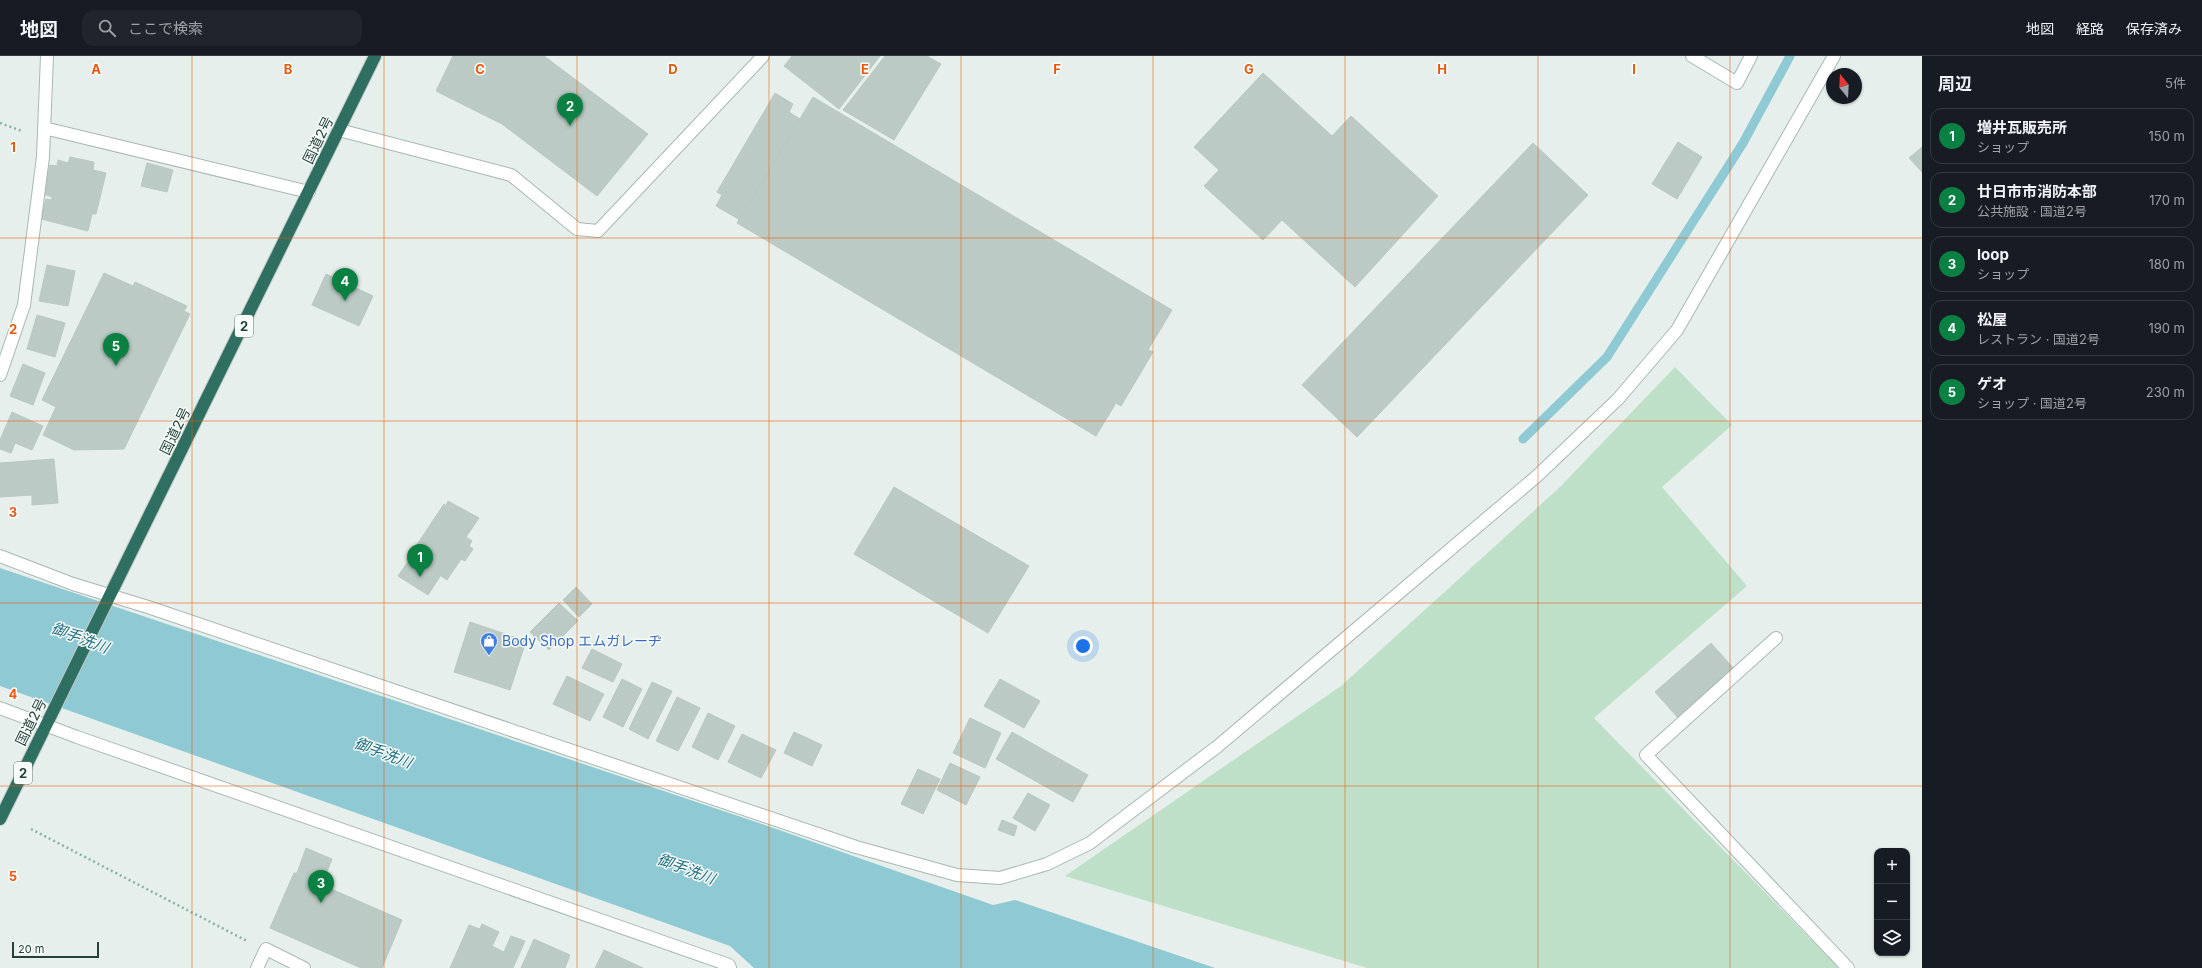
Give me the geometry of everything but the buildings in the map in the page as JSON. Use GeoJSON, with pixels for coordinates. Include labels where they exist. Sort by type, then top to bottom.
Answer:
{"type":"FeatureCollection","features":[{"type":"Feature","properties":{"kind":"highway","name":"国道2号"},"geometry":{"type":"LineString","coordinates":[[0,819],[110,598],[375,56]]}},
{"type":"Feature","properties":{"kind":"street"},"geometry":{"type":"LineString","coordinates":[[0,375],[24,305],[43,158],[47,56]]}},
{"type":"Feature","properties":{"kind":"street"},"geometry":{"type":"LineString","coordinates":[[339,130],[511,175],[577,229],[598,231],[763,56]]}},
{"type":"Feature","properties":{"kind":"street"},"geometry":{"type":"LineString","coordinates":[[1692,56],[1737,83],[1751,56]]}},
{"type":"Feature","properties":{"kind":"street"},"geometry":{"type":"LineString","coordinates":[[0,556],[110,598],[856,847],[956,875],[1000,878],[1047,864],[1090,843],[1218,746],[1537,476],[1618,399],[1677,330],[1834,56]]}},
{"type":"Feature","properties":{"kind":"street"},"geometry":{"type":"LineString","coordinates":[[44,128],[309,192]]}},
{"type":"Feature","properties":{"kind":"street"},"geometry":{"type":"LineString","coordinates":[[1776,638],[1646,755],[1848,968]]}},
{"type":"Feature","properties":{"kind":"street"},"geometry":{"type":"LineString","coordinates":[[0,708],[46,726],[729,965],[730,968]]}},
{"type":"Feature","properties":{"kind":"street"},"geometry":{"type":"LineString","coordinates":[[257,968],[266,949],[304,968]]}},
{"type":"Feature","properties":{"kind":"path"},"geometry":{"type":"LineString","coordinates":[[31,829],[266,949]]}},
{"type":"Feature","properties":{"kind":"green space"},"geometry":{"type":"Polygon","coordinates":[[[1675,367],[1732,425],[1662,487],[1747,586],[1594,718],[1839,968],[1367,968],[1065,876],[1341,686],[1560,487],[1675,367]]]}},
{"type":"Feature","properties":{"kind":"water","name":"御手洗川"},"geometry":{"type":"Polygon","coordinates":[[[0,568],[759,823],[993,905],[1015,900],[1215,968],[754,968],[730,946],[0,686],[0,568]]]}},
{"type":"Feature","properties":{"kind":"waterway"},"geometry":{"type":"LineString","coordinates":[[1523,439],[1607,357],[1743,143],[1790,56]]}},
{"type":"Feature","properties":{"kind":"place","name":"廿日市市消防本部"},"geometry":{"type":"Point","coordinates":[570,126]}},
{"type":"Feature","properties":{"kind":"place","name":"松屋"},"geometry":{"type":"Point","coordinates":[345,301]}},
{"type":"Feature","properties":{"kind":"place","name":"ゲオ"},"geometry":{"type":"Point","coordinates":[116,366]}},
{"type":"Feature","properties":{"kind":"place","name":"増井瓦販売所"},"geometry":{"type":"Point","coordinates":[420,577]}},
{"type":"Feature","properties":{"kind":"place","name":"Body Shop エムガレーヂ"},"geometry":{"type":"Point","coordinates":[489,656]}},
{"type":"Feature","properties":{"kind":"place","name":"loop"},"geometry":{"type":"Point","coordinates":[321,903]}}]}
